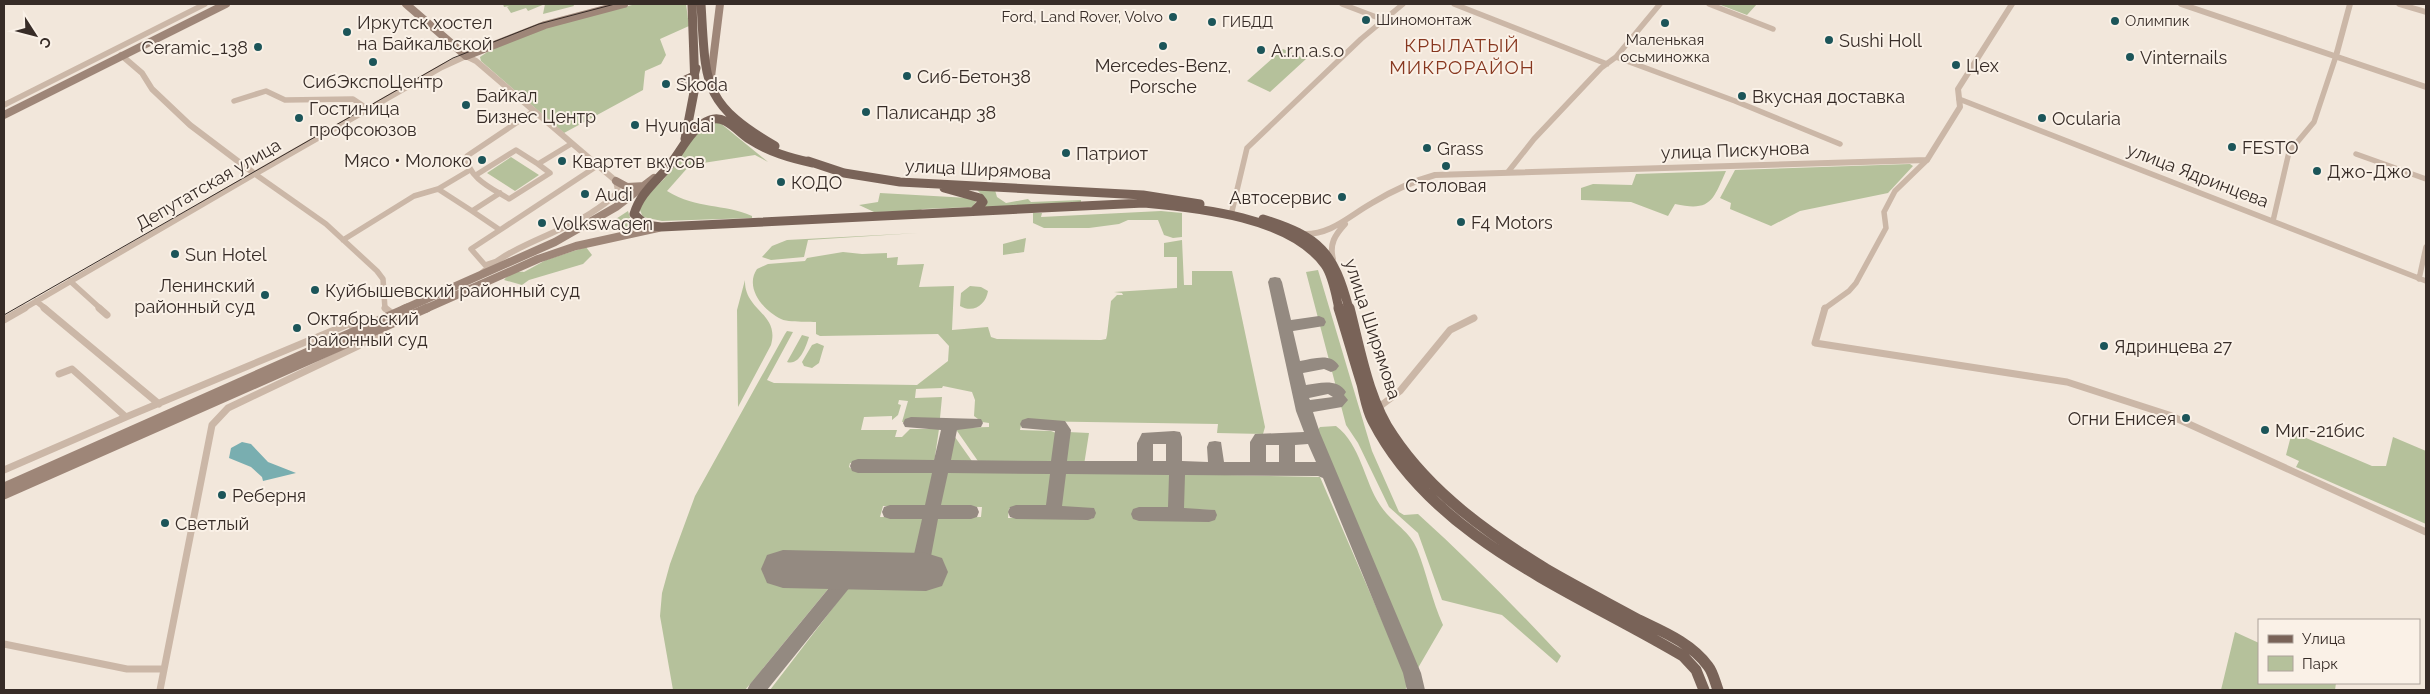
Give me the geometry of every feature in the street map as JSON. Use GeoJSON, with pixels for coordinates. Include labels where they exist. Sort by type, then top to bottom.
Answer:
{"type":"FeatureCollection","features":[{"type":"Feature","properties":{"kind":"main road"},"geometry":{"type":"LineString","coordinates":[[4,115],[226,4]]}},
{"type":"Feature","properties":{"kind":"main road"},"geometry":{"type":"LineString","coordinates":[[406,4],[466,56]]}},
{"type":"Feature","properties":{"kind":"main road","name":"Депутатская улица"},"geometry":{"type":"LineString","coordinates":[[466,56],[545,25],[624,4]]}},
{"type":"Feature","properties":{"kind":"main road"},"geometry":{"type":"LineString","coordinates":[[683,146],[695,106],[697,67],[692,4]]}},
{"type":"Feature","properties":{"kind":"main road","name":"улица Ширямова"},"geometry":{"type":"LineString","coordinates":[[701,4],[705,58],[714,96],[745,127],[780,148],[813,163],[844,173],[881,180],[1148,196],[1181,200],[1276,223],[1303,234],[1323,248],[1333,259],[1341,278],[1379,407],[1391,433],[1430,489],[1465,526],[1504,554],[1683,656],[1696,670],[1704,690]]}},
{"type":"Feature","properties":{"kind":"main road"},"geometry":{"type":"LineString","coordinates":[[710,84],[715,66],[716,24],[720,4]]}},
{"type":"Feature","properties":{"kind":"main road"},"geometry":{"type":"LineString","coordinates":[[686,46],[694,39]]}},
{"type":"Feature","properties":{"kind":"main road"},"geometry":{"type":"LineString","coordinates":[[683,81],[694,76],[697,67]]}},
{"type":"Feature","properties":{"kind":"main road"},"geometry":{"type":"LineString","coordinates":[[660,227],[644,224],[636,218],[634,210],[638,200],[670,165],[701,124],[711,119],[718,118],[728,121],[749,139],[781,156],[813,163]]}},
{"type":"Feature","properties":{"kind":"main road"},"geometry":{"type":"LineString","coordinates":[[4,495],[355,339],[393,313],[555,242],[582,228],[645,186],[670,165]]}},
{"type":"Feature","properties":{"kind":"main road"},"geometry":{"type":"LineString","coordinates":[[616,181],[627,187],[645,186]]}},
{"type":"Feature","properties":{"kind":"main road"},"geometry":{"type":"LineString","coordinates":[[933,184],[961,194],[980,198],[982,200],[981,205],[974,211]]}},
{"type":"Feature","properties":{"kind":"main road","name":"улица Ширямова"},"geometry":{"type":"LineString","coordinates":[[660,227],[1084,205],[1158,204],[1206,212],[1261,225],[1290,236],[1318,255],[1330,275],[1372,419],[1391,455],[1430,489],[1521,555],[1690,647],[1709,667],[1718,690]]}},
{"type":"Feature","properties":{"kind":"main road"},"geometry":{"type":"LineString","coordinates":[[4,487],[398,321],[553,253],[660,227]]}},
{"type":"Feature","properties":{"kind":"main road"},"geometry":{"type":"LineString","coordinates":[[1391,455],[1396,459],[1401,458],[1404,454],[1402,448]]}},
{"type":"Feature","properties":{"kind":"street"},"geometry":{"type":"LineString","coordinates":[[4,105],[205,4]]}},
{"type":"Feature","properties":{"kind":"street"},"geometry":{"type":"LineString","coordinates":[[1342,4],[1384,20]]}},
{"type":"Feature","properties":{"kind":"street"},"geometry":{"type":"LineString","coordinates":[[1232,211],[1247,148],[1403,4]]}},
{"type":"Feature","properties":{"kind":"street"},"geometry":{"type":"LineString","coordinates":[[1454,4],[1607,64]]}},
{"type":"Feature","properties":{"kind":"street"},"geometry":{"type":"LineString","coordinates":[[1508,172],[1568,101],[1616,57],[1660,4]]}},
{"type":"Feature","properties":{"kind":"street"},"geometry":{"type":"LineString","coordinates":[[1709,4],[1773,29]]}},
{"type":"Feature","properties":{"kind":"street"},"geometry":{"type":"LineString","coordinates":[[2012,4],[1958,89],[1960,107],[1927,160],[1895,191],[1884,212],[1886,228],[1856,283],[1845,294],[1825,307],[1815,344],[2067,382],[2164,413],[2426,532]]}},
{"type":"Feature","properties":{"kind":"street"},"geometry":{"type":"LineString","coordinates":[[2181,4],[2426,87]]}},
{"type":"Feature","properties":{"kind":"street"},"geometry":{"type":"LineString","coordinates":[[2273,221],[2289,152],[2314,122],[2336,56],[2350,4]]}},
{"type":"Feature","properties":{"kind":"street"},"geometry":{"type":"LineString","coordinates":[[2400,4],[2426,12]]}},
{"type":"Feature","properties":{"kind":"street"},"geometry":{"type":"LineString","coordinates":[[122,56],[142,73],[152,89],[184,119],[255,174],[326,224],[343,240],[383,279],[385,310],[393,313],[398,321]]}},
{"type":"Feature","properties":{"kind":"street"},"geometry":{"type":"LineString","coordinates":[[466,56],[616,181],[618,191],[612,199],[554,234],[485,265],[470,249],[597,166]]}},
{"type":"Feature","properties":{"kind":"street","name":"Депутатская улица"},"geometry":{"type":"LineString","coordinates":[[4,320],[368,109],[442,67],[466,56]]}},
{"type":"Feature","properties":{"kind":"street"},"geometry":{"type":"LineString","coordinates":[[1616,57],[1735,101],[1840,144]]}},
{"type":"Feature","properties":{"kind":"street"},"geometry":{"type":"LineString","coordinates":[[260,87],[285,100],[353,99],[368,109]]}},
{"type":"Feature","properties":{"kind":"street"},"geometry":{"type":"LineString","coordinates":[[234,101],[266,91]]}},
{"type":"Feature","properties":{"kind":"street","name":"улица Ядринцева"},"geometry":{"type":"LineString","coordinates":[[1959,99],[2426,282]]}},
{"type":"Feature","properties":{"kind":"street"},"geometry":{"type":"LineString","coordinates":[[476,175],[516,150],[550,172],[509,199],[476,175],[470,170],[466,162],[467,156],[534,111]]}},
{"type":"Feature","properties":{"kind":"street"},"geometry":{"type":"LineString","coordinates":[[538,164],[571,144]]}},
{"type":"Feature","properties":{"kind":"street"},"geometry":{"type":"LineString","coordinates":[[2356,154],[2426,178]]}},
{"type":"Feature","properties":{"kind":"street","name":"улица Пискунова"},"geometry":{"type":"LineString","coordinates":[[1303,234],[1314,235],[1329,230],[1369,204],[1404,186],[1435,175],[1927,160]]}},
{"type":"Feature","properties":{"kind":"street"},"geometry":{"type":"LineString","coordinates":[[343,240],[414,196],[438,189],[470,170]]}},
{"type":"Feature","properties":{"kind":"street"},"geometry":{"type":"LineString","coordinates":[[438,189],[500,230]]}},
{"type":"Feature","properties":{"kind":"street"},"geometry":{"type":"LineString","coordinates":[[472,210],[500,192]]}},
{"type":"Feature","properties":{"kind":"street","name":"улица Пискунова"},"geometry":{"type":"LineString","coordinates":[[1333,259],[1330,247],[1333,237],[1342,226],[1369,204]]}},
{"type":"Feature","properties":{"kind":"street"},"geometry":{"type":"LineString","coordinates":[[2419,279],[2426,247]]}},
{"type":"Feature","properties":{"kind":"street"},"geometry":{"type":"LineString","coordinates":[[481,274],[494,262]]}},
{"type":"Feature","properties":{"kind":"street"},"geometry":{"type":"LineString","coordinates":[[70,281],[107,315]]}},
{"type":"Feature","properties":{"kind":"street"},"geometry":{"type":"LineString","coordinates":[[36,301],[159,404]]}},
{"type":"Feature","properties":{"kind":"street"},"geometry":{"type":"LineString","coordinates":[[1379,407],[1394,399],[1452,328],[1471,322],[1474,318]]}},
{"type":"Feature","properties":{"kind":"street"},"geometry":{"type":"LineString","coordinates":[[4,470],[126,417],[351,324],[355,339],[228,408],[212,425],[160,690]]}},
{"type":"Feature","properties":{"kind":"street"},"geometry":{"type":"LineString","coordinates":[[59,374],[72,369],[126,417]]}},
{"type":"Feature","properties":{"kind":"street"},"geometry":{"type":"LineString","coordinates":[[4,644],[128,669],[163,669]]}},
{"type":"Feature","properties":{"kind":"green space"},"geometry":{"type":"Polygon","coordinates":[[[503,4],[545,4],[528,11],[526,8],[511,13],[507,7],[509,6],[504,7],[503,4]]]}},
{"type":"Feature","properties":{"kind":"green space"},"geometry":{"type":"Polygon","coordinates":[[[545,4],[573,4],[574,6],[543,14],[545,4]]]}},
{"type":"Feature","properties":{"kind":"green space"},"geometry":{"type":"Polygon","coordinates":[[[636,4],[686,4],[689,26],[660,39],[666,55],[661,64],[645,71],[643,90],[564,133],[481,61],[480,57],[495,47],[533,32],[636,4]]]}},
{"type":"Feature","properties":{"kind":"green space"},"geometry":{"type":"Polygon","coordinates":[[[1718,4],[1757,4],[1747,15],[1718,4]]]}},
{"type":"Feature","properties":{"kind":"green space"},"geometry":{"type":"Polygon","coordinates":[[[1283,49],[1306,59],[1270,92],[1247,81],[1283,49]]]}},
{"type":"Feature","properties":{"kind":"green space"},"geometry":{"type":"Polygon","coordinates":[[[719,122],[768,162],[755,155],[690,165],[667,191],[689,201],[731,209],[752,216],[752,218],[662,221],[643,217],[639,208],[646,196],[664,179],[701,127],[719,122]]]}},
{"type":"Feature","properties":{"kind":"green space"},"geometry":{"type":"Polygon","coordinates":[[[511,157],[539,175],[515,191],[487,173],[511,157]]]}},
{"type":"Feature","properties":{"kind":"green space"},"geometry":{"type":"Polygon","coordinates":[[[1910,164],[1913,166],[1888,193],[1800,211],[1771,226],[1730,209],[1731,203],[1720,198],[1735,170],[1910,164]]]}},
{"type":"Feature","properties":{"kind":"green space"},"geometry":{"type":"Polygon","coordinates":[[[1726,171],[1718,190],[1704,205],[1687,206],[1675,204],[1668,216],[1631,202],[1581,200],[1581,188],[1593,184],[1632,185],[1636,174],[1726,171]]]}},
{"type":"Feature","properties":{"kind":"green space"},"geometry":{"type":"Polygon","coordinates":[[[976,189],[995,190],[997,197],[1006,203],[1028,199],[1031,202],[1081,200],[1081,202],[983,208],[985,198],[976,189]]]}},
{"type":"Feature","properties":{"kind":"green space"},"geometry":{"type":"Polygon","coordinates":[[[880,193],[969,198],[975,199],[976,202],[972,207],[923,209],[918,211],[874,212],[859,205],[878,202],[880,193]]]}},
{"type":"Feature","properties":{"kind":"green space"},"geometry":{"type":"Polygon","coordinates":[[[628,211],[632,224],[630,226],[601,231],[602,228],[628,211]]]}},
{"type":"Feature","properties":{"kind":"green space"},"geometry":{"type":"Polygon","coordinates":[[[1161,211],[1182,213],[1182,237],[1173,238],[1164,235],[1158,220],[1128,220],[1119,224],[1089,228],[1044,228],[1033,223],[1033,213],[1042,213],[1041,217],[1161,211]]]}},
{"type":"Feature","properties":{"kind":"green space"},"geometry":{"type":"Polygon","coordinates":[[[918,233],[808,240],[804,257],[771,260],[762,257],[772,246],[787,240],[918,233]]]}},
{"type":"Feature","properties":{"kind":"green space"},"geometry":{"type":"Polygon","coordinates":[[[1026,238],[1024,252],[1003,255],[1003,244],[1026,238]]]}},
{"type":"Feature","properties":{"kind":"green space"},"geometry":{"type":"Polygon","coordinates":[[[1182,240],[1184,285],[1192,285],[1192,271],[1232,271],[1265,427],[1263,434],[1217,433],[1218,424],[1022,421],[1020,430],[1051,431],[1056,433],[1053,461],[1049,465],[980,464],[955,428],[989,427],[989,423],[982,422],[974,416],[975,400],[972,392],[943,386],[942,388],[916,389],[915,398],[942,397],[940,418],[902,422],[908,401],[899,400],[898,404],[901,405],[898,415],[892,420],[892,416],[864,417],[861,430],[897,430],[895,437],[902,437],[910,429],[939,429],[934,463],[850,463],[849,467],[853,470],[933,471],[926,507],[883,506],[880,517],[923,517],[916,553],[911,558],[785,557],[779,562],[774,578],[778,582],[833,583],[751,683],[745,690],[673,690],[660,616],[662,593],[670,564],[695,496],[787,331],[793,332],[767,380],[774,383],[917,385],[948,361],[949,346],[938,334],[820,336],[816,334],[816,322],[781,319],[763,305],[754,291],[754,276],[757,269],[768,264],[805,261],[807,258],[843,252],[862,254],[887,253],[887,258],[898,257],[897,265],[924,264],[919,287],[954,286],[952,330],[988,327],[991,337],[997,339],[1101,340],[1106,339],[1111,301],[1117,295],[1123,295],[1122,293],[1114,292],[1177,288],[1177,257],[1164,257],[1164,243],[1182,240]]]}},
{"type":"Feature","properties":{"kind":"green space"},"geometry":{"type":"Polygon","coordinates":[[[586,247],[592,255],[583,264],[529,280],[522,285],[504,280],[510,275],[524,272],[546,260],[586,247]]]}},
{"type":"Feature","properties":{"kind":"green space"},"geometry":{"type":"Polygon","coordinates":[[[1318,270],[1372,451],[1399,512],[1404,515],[1418,514],[1455,548],[1561,656],[1557,663],[1502,615],[1442,600],[1418,533],[1389,507],[1358,443],[1346,425],[1306,272],[1318,270]]]}},
{"type":"Feature","properties":{"kind":"green space"},"geometry":{"type":"Polygon","coordinates":[[[745,280],[746,290],[750,299],[771,326],[772,334],[771,345],[738,407],[737,310],[745,280]]]}},
{"type":"Feature","properties":{"kind":"green space"},"geometry":{"type":"Polygon","coordinates":[[[970,286],[981,287],[988,291],[982,304],[970,309],[960,306],[961,293],[970,286]]]}},
{"type":"Feature","properties":{"kind":"green space"},"geometry":{"type":"Polygon","coordinates":[[[802,335],[809,337],[802,354],[796,361],[787,362],[802,335]]]}},
{"type":"Feature","properties":{"kind":"green space"},"geometry":{"type":"Polygon","coordinates":[[[817,343],[824,346],[819,363],[812,368],[804,366],[802,362],[812,345],[817,343]]]}},
{"type":"Feature","properties":{"kind":"green space"},"geometry":{"type":"Polygon","coordinates":[[[1336,426],[1357,453],[1380,505],[1389,517],[1410,537],[1421,558],[1443,625],[1418,668],[1317,431],[1320,427],[1336,426]]]}},
{"type":"Feature","properties":{"kind":"green space"},"geometry":{"type":"Polygon","coordinates":[[[950,430],[974,464],[946,464],[944,462],[950,430]]]}},
{"type":"Feature","properties":{"kind":"green space"},"geometry":{"type":"Polygon","coordinates":[[[1068,432],[1089,433],[1084,465],[1065,466],[1061,463],[1064,435],[1068,432]]]}},
{"type":"Feature","properties":{"kind":"green space"},"geometry":{"type":"Polygon","coordinates":[[[2292,432],[2372,466],[2386,466],[2393,437],[2426,451],[2426,524],[2296,467],[2299,461],[2286,455],[2292,432]]]}},
{"type":"Feature","properties":{"kind":"green space"},"geometry":{"type":"Polygon","coordinates":[[[942,472],[1047,472],[1052,475],[1048,508],[1009,508],[1008,518],[1092,519],[1093,509],[1055,509],[1059,477],[1064,472],[1172,474],[1173,509],[1134,509],[1134,519],[1214,519],[1214,510],[1180,509],[1179,474],[1320,477],[1409,683],[1405,690],[770,690],[852,583],[940,584],[943,569],[923,569],[934,518],[981,517],[982,507],[936,506],[942,472]]]}},
{"type":"Feature","properties":{"kind":"green space"},"geometry":{"type":"Polygon","coordinates":[[[2235,632],[2258,643],[2258,684],[2336,684],[2335,690],[2221,690],[2235,632]]]}},
{"type":"Feature","properties":{"kind":"water"},"geometry":{"type":"Polygon","coordinates":[[[242,442],[251,444],[268,462],[296,473],[263,481],[262,477],[251,467],[229,458],[231,448],[242,442]]]}},
{"type":"Feature","properties":{"kind":"taxiway"},"geometry":{"type":"LineString","coordinates":[[1275,282],[1301,397]]}},
{"type":"Feature","properties":{"kind":"taxiway"},"geometry":{"type":"LineString","coordinates":[[1285,326],[1319,322]]}},
{"type":"Feature","properties":{"kind":"taxiway"},"geometry":{"type":"LineString","coordinates":[[1295,368],[1325,363],[1331,366]]}},
{"type":"Feature","properties":{"kind":"taxiway"},"geometry":{"type":"LineString","coordinates":[[1301,397],[1306,391],[1330,388],[1338,392]]}},
{"type":"Feature","properties":{"kind":"taxiway"},"geometry":{"type":"LineString","coordinates":[[1301,397],[1305,410]]}},
{"type":"Feature","properties":{"kind":"taxiway"},"geometry":{"type":"LineString","coordinates":[[1305,410],[1312,406],[1332,404],[1340,400]]}},
{"type":"Feature","properties":{"kind":"taxiway"},"geometry":{"type":"LineString","coordinates":[[1305,410],[1312,433],[1412,673],[1416,690]]}},
{"type":"Feature","properties":{"kind":"taxiway"},"geometry":{"type":"LineString","coordinates":[[911,423],[950,424]]}},
{"type":"Feature","properties":{"kind":"taxiway"},"geometry":{"type":"LineString","coordinates":[[950,424],[975,423]]}},
{"type":"Feature","properties":{"kind":"taxiway"},"geometry":{"type":"LineString","coordinates":[[941,467],[950,424]]}},
{"type":"Feature","properties":{"kind":"taxiway"},"geometry":{"type":"LineString","coordinates":[[1028,424],[1059,425],[1063,430],[1059,467]]}},
{"type":"Feature","properties":{"kind":"taxiway"},"geometry":{"type":"LineString","coordinates":[[1139,468],[1145,464],[1145,443],[1148,438],[1174,437],[1174,465],[1168,468]]}},
{"type":"Feature","properties":{"kind":"taxiway"},"geometry":{"type":"LineString","coordinates":[[1254,469],[1258,466],[1258,442],[1261,439],[1292,438]]}},
{"type":"Feature","properties":{"kind":"taxiway"},"geometry":{"type":"LineString","coordinates":[[1284,469],[1287,466],[1287,443],[1292,438]]}},
{"type":"Feature","properties":{"kind":"taxiway"},"geometry":{"type":"LineString","coordinates":[[1292,438],[1310,438],[1315,441]]}},
{"type":"Feature","properties":{"kind":"taxiway"},"geometry":{"type":"LineString","coordinates":[[1215,447],[1216,466],[1219,468]]}},
{"type":"Feature","properties":{"kind":"taxiway"},"geometry":{"type":"LineString","coordinates":[[858,466],[941,467]]}},
{"type":"Feature","properties":{"kind":"taxiway"},"geometry":{"type":"LineString","coordinates":[[932,512],[941,467]]}},
{"type":"Feature","properties":{"kind":"taxiway"},"geometry":{"type":"LineString","coordinates":[[941,467],[1059,467]]}},
{"type":"Feature","properties":{"kind":"taxiway"},"geometry":{"type":"LineString","coordinates":[[1051,512],[1054,506],[1059,467]]}},
{"type":"Feature","properties":{"kind":"taxiway"},"geometry":{"type":"LineString","coordinates":[[1059,467],[1139,468]]}},
{"type":"Feature","properties":{"kind":"taxiway"},"geometry":{"type":"LineString","coordinates":[[1139,468],[1177,468]]}},
{"type":"Feature","properties":{"kind":"taxiway"},"geometry":{"type":"LineString","coordinates":[[1176,514],[1177,468]]}},
{"type":"Feature","properties":{"kind":"taxiway"},"geometry":{"type":"LineString","coordinates":[[1177,468],[1219,468]]}},
{"type":"Feature","properties":{"kind":"taxiway"},"geometry":{"type":"LineString","coordinates":[[1219,468],[1254,469]]}},
{"type":"Feature","properties":{"kind":"taxiway"},"geometry":{"type":"LineString","coordinates":[[1254,469],[1284,469]]}},
{"type":"Feature","properties":{"kind":"taxiway"},"geometry":{"type":"LineString","coordinates":[[1284,469],[1320,469],[1328,473]]}},
{"type":"Feature","properties":{"kind":"taxiway"},"geometry":{"type":"LineString","coordinates":[[890,512],[932,512]]}},
{"type":"Feature","properties":{"kind":"taxiway"},"geometry":{"type":"LineString","coordinates":[[919,572],[932,512]]}},
{"type":"Feature","properties":{"kind":"taxiway"},"geometry":{"type":"LineString","coordinates":[[932,512],[971,512]]}},
{"type":"Feature","properties":{"kind":"taxiway"},"geometry":{"type":"LineString","coordinates":[[1016,512],[1088,513]]}},
{"type":"Feature","properties":{"kind":"taxiway"},"geometry":{"type":"LineString","coordinates":[[1139,514],[1209,515]]}},
{"type":"Feature","properties":{"kind":"taxiway"},"geometry":{"type":"LineString","coordinates":[[756,690],[853,571]]}},
{"type":"Feature","properties":{"kind":"runway"},"geometry":{"type":"LineString","coordinates":[[783,569],[926,572]]}},
{"type":"Feature","properties":{"kind":"tram line"},"geometry":{"type":"LineString","coordinates":[[4,315],[453,58],[539,24],[615,4]]}},
{"type":"Feature","properties":{"kind":"place","name":"Ford, Land Rover, Volvo"},"geometry":{"type":"Point","coordinates":[1173,17]}},
{"type":"Feature","properties":{"kind":"place","name":"Шиномонтаж"},"geometry":{"type":"Point","coordinates":[1366,20]}},
{"type":"Feature","properties":{"kind":"place","name":"Олимпик"},"geometry":{"type":"Point","coordinates":[2115,21]}},
{"type":"Feature","properties":{"kind":"place","name":"ГИБДД"},"geometry":{"type":"Point","coordinates":[1212,22]}},
{"type":"Feature","properties":{"kind":"place","name":"Маленькая осьминожка"},"geometry":{"type":"Point","coordinates":[1665,23]}},
{"type":"Feature","properties":{"kind":"place","name":"Иркутск хостел на Байкальской"},"geometry":{"type":"Point","coordinates":[347,32]}},
{"type":"Feature","properties":{"kind":"place","name":"Sushi Holl"},"geometry":{"type":"Point","coordinates":[1829,40]}},
{"type":"Feature","properties":{"kind":"place","name":"Mercedes-Benz, Porsche"},"geometry":{"type":"Point","coordinates":[1163,46]}},
{"type":"Feature","properties":{"kind":"place","name":"Сeramic_138"},"geometry":{"type":"Point","coordinates":[258,47]}},
{"type":"Feature","properties":{"kind":"place","name":"A.r.n.a.s.o"},"geometry":{"type":"Point","coordinates":[1261,50]}},
{"type":"Feature","properties":{"kind":"place","name":"Vinternails"},"geometry":{"type":"Point","coordinates":[2130,57]}},
{"type":"Feature","properties":{"kind":"place","name":"СибЭкспоЦентр"},"geometry":{"type":"Point","coordinates":[373,62]}},
{"type":"Feature","properties":{"kind":"place","name":"Цех"},"geometry":{"type":"Point","coordinates":[1956,65]}},
{"type":"Feature","properties":{"kind":"place","name":"Сиб-Бетон38"},"geometry":{"type":"Point","coordinates":[907,76]}},
{"type":"Feature","properties":{"kind":"place","name":"Skoda"},"geometry":{"type":"Point","coordinates":[666,84]}},
{"type":"Feature","properties":{"kind":"place","name":"Вкусная доставка"},"geometry":{"type":"Point","coordinates":[1742,96]}},
{"type":"Feature","properties":{"kind":"place","name":"Байкал Бизнес Центр"},"geometry":{"type":"Point","coordinates":[466,105]}},
{"type":"Feature","properties":{"kind":"place","name":"Палисандр 38"},"geometry":{"type":"Point","coordinates":[866,112]}},
{"type":"Feature","properties":{"kind":"place","name":"Гостиница профсоюзов"},"geometry":{"type":"Point","coordinates":[299,118]}},
{"type":"Feature","properties":{"kind":"place","name":"Ocularia"},"geometry":{"type":"Point","coordinates":[2042,118]}},
{"type":"Feature","properties":{"kind":"place","name":"Hyundai"},"geometry":{"type":"Point","coordinates":[635,125]}},
{"type":"Feature","properties":{"kind":"place","name":"FESTO"},"geometry":{"type":"Point","coordinates":[2232,147]}},
{"type":"Feature","properties":{"kind":"place","name":"Grass"},"geometry":{"type":"Point","coordinates":[1427,148]}},
{"type":"Feature","properties":{"kind":"place","name":"Патриот"},"geometry":{"type":"Point","coordinates":[1066,153]}},
{"type":"Feature","properties":{"kind":"place","name":"Мясо • Молоко"},"geometry":{"type":"Point","coordinates":[482,160]}},
{"type":"Feature","properties":{"kind":"place","name":"Квартет вкусов"},"geometry":{"type":"Point","coordinates":[562,161]}},
{"type":"Feature","properties":{"kind":"place","name":"Столовая"},"geometry":{"type":"Point","coordinates":[1446,166]}},
{"type":"Feature","properties":{"kind":"place","name":"Джо-Джо"},"geometry":{"type":"Point","coordinates":[2317,171]}},
{"type":"Feature","properties":{"kind":"place","name":"КОДО"},"geometry":{"type":"Point","coordinates":[781,182]}},
{"type":"Feature","properties":{"kind":"place","name":"Audi"},"geometry":{"type":"Point","coordinates":[585,194]}},
{"type":"Feature","properties":{"kind":"place","name":"Автосервис"},"geometry":{"type":"Point","coordinates":[1342,197]}},
{"type":"Feature","properties":{"kind":"place","name":"F4 Motors"},"geometry":{"type":"Point","coordinates":[1461,222]}},
{"type":"Feature","properties":{"kind":"place","name":"Volkswagen"},"geometry":{"type":"Point","coordinates":[542,223]}},
{"type":"Feature","properties":{"kind":"place","name":"Sun Hotel"},"geometry":{"type":"Point","coordinates":[175,254]}},
{"type":"Feature","properties":{"kind":"place","name":"Куйбышевский районный суд"},"geometry":{"type":"Point","coordinates":[315,290]}},
{"type":"Feature","properties":{"kind":"place","name":"Ленинский районный суд"},"geometry":{"type":"Point","coordinates":[265,295]}},
{"type":"Feature","properties":{"kind":"place","name":"Октябрьский районный суд"},"geometry":{"type":"Point","coordinates":[297,328]}},
{"type":"Feature","properties":{"kind":"place","name":"Ядринцева 27"},"geometry":{"type":"Point","coordinates":[2104,346]}},
{"type":"Feature","properties":{"kind":"place","name":"Огни Енисея"},"geometry":{"type":"Point","coordinates":[2186,418]}},
{"type":"Feature","properties":{"kind":"place","name":"Миг-21бис"},"geometry":{"type":"Point","coordinates":[2265,430]}},
{"type":"Feature","properties":{"kind":"place","name":"Реберня"},"geometry":{"type":"Point","coordinates":[222,495]}},
{"type":"Feature","properties":{"kind":"place","name":"Светлый"},"geometry":{"type":"Point","coordinates":[165,523]}},
{"type":"Feature","properties":{"kind":"district","name":"КРЫЛАТЫЙ МИКРОРАЙОН"},"geometry":{"type":"Point","coordinates":[1462,56]}}]}
